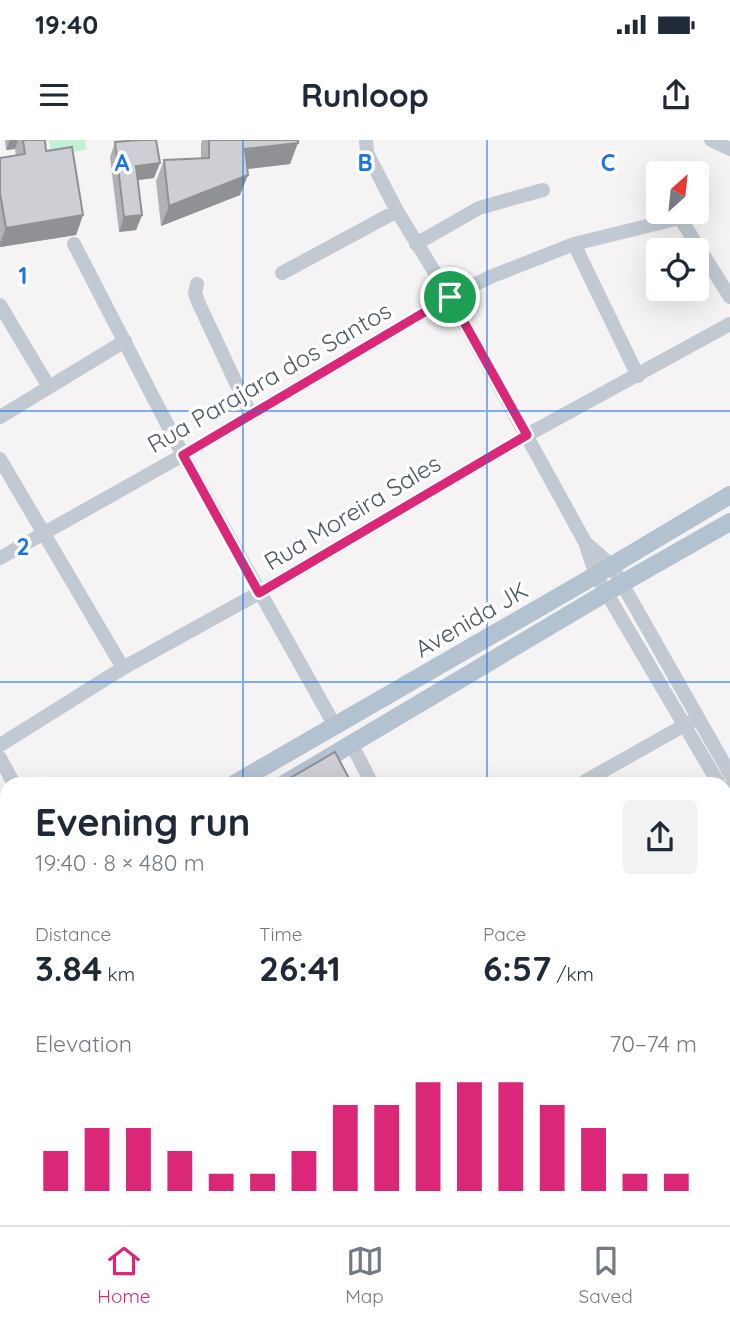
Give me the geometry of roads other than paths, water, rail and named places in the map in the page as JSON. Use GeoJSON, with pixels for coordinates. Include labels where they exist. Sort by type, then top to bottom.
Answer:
{"type":"FeatureCollection","features":[{"type":"Feature","properties":{"kind":"main road","name":"Avenida JK"},"geometry":{"type":"LineString","coordinates":[[246,777],[604,571],[730,495]]}},
{"type":"Feature","properties":{"kind":"main road","name":"Avenida JK"},"geometry":{"type":"LineString","coordinates":[[296,777],[730,522]]}},
{"type":"Feature","properties":{"kind":"street"},"geometry":{"type":"LineString","coordinates":[[366,140],[367,153],[397,211],[450,297],[585,542],[691,722],[716,777]]}},
{"type":"Feature","properties":{"kind":"street"},"geometry":{"type":"LineString","coordinates":[[711,140],[730,149]]}},
{"type":"Feature","properties":{"kind":"street"},"geometry":{"type":"LineString","coordinates":[[416,244],[480,208],[543,190]]}},
{"type":"Feature","properties":{"kind":"street"},"geometry":{"type":"LineString","coordinates":[[282,273],[397,211]]}},
{"type":"Feature","properties":{"kind":"street","name":"Rua Parajara dos Santos"},"geometry":{"type":"LineString","coordinates":[[0,558],[183,455],[450,297],[490,277],[574,244],[680,218],[730,297]]}},
{"type":"Feature","properties":{"kind":"street"},"geometry":{"type":"LineString","coordinates":[[74,244],[183,455],[335,726]]}},
{"type":"Feature","properties":{"kind":"street"},"geometry":{"type":"LineString","coordinates":[[574,244],[638,376]]}},
{"type":"Feature","properties":{"kind":"street"},"geometry":{"type":"LineString","coordinates":[[197,284],[195,293],[199,304],[251,415]]}},
{"type":"Feature","properties":{"kind":"street"},"geometry":{"type":"LineString","coordinates":[[0,305],[49,387]]}},
{"type":"Feature","properties":{"kind":"street","name":"Rua Moreira Sales"},"geometry":{"type":"LineString","coordinates":[[0,745],[123,668],[259,593],[527,435],[730,324]]}},
{"type":"Feature","properties":{"kind":"street"},"geometry":{"type":"LineString","coordinates":[[0,417],[125,341]]}},
{"type":"Feature","properties":{"kind":"street"},"geometry":{"type":"LineString","coordinates":[[0,459],[123,668]]}},
{"type":"Feature","properties":{"kind":"street"},"geometry":{"type":"LineString","coordinates":[[691,722],[728,767]]}},
{"type":"Feature","properties":{"kind":"street"},"geometry":{"type":"LineString","coordinates":[[593,777],[691,722]]}},
{"type":"Feature","properties":{"kind":"street"},"geometry":{"type":"LineString","coordinates":[[352,745],[368,777]]}},
{"type":"Feature","properties":{"kind":"street"},"geometry":{"type":"LineString","coordinates":[[0,758],[10,777]]}}]}
